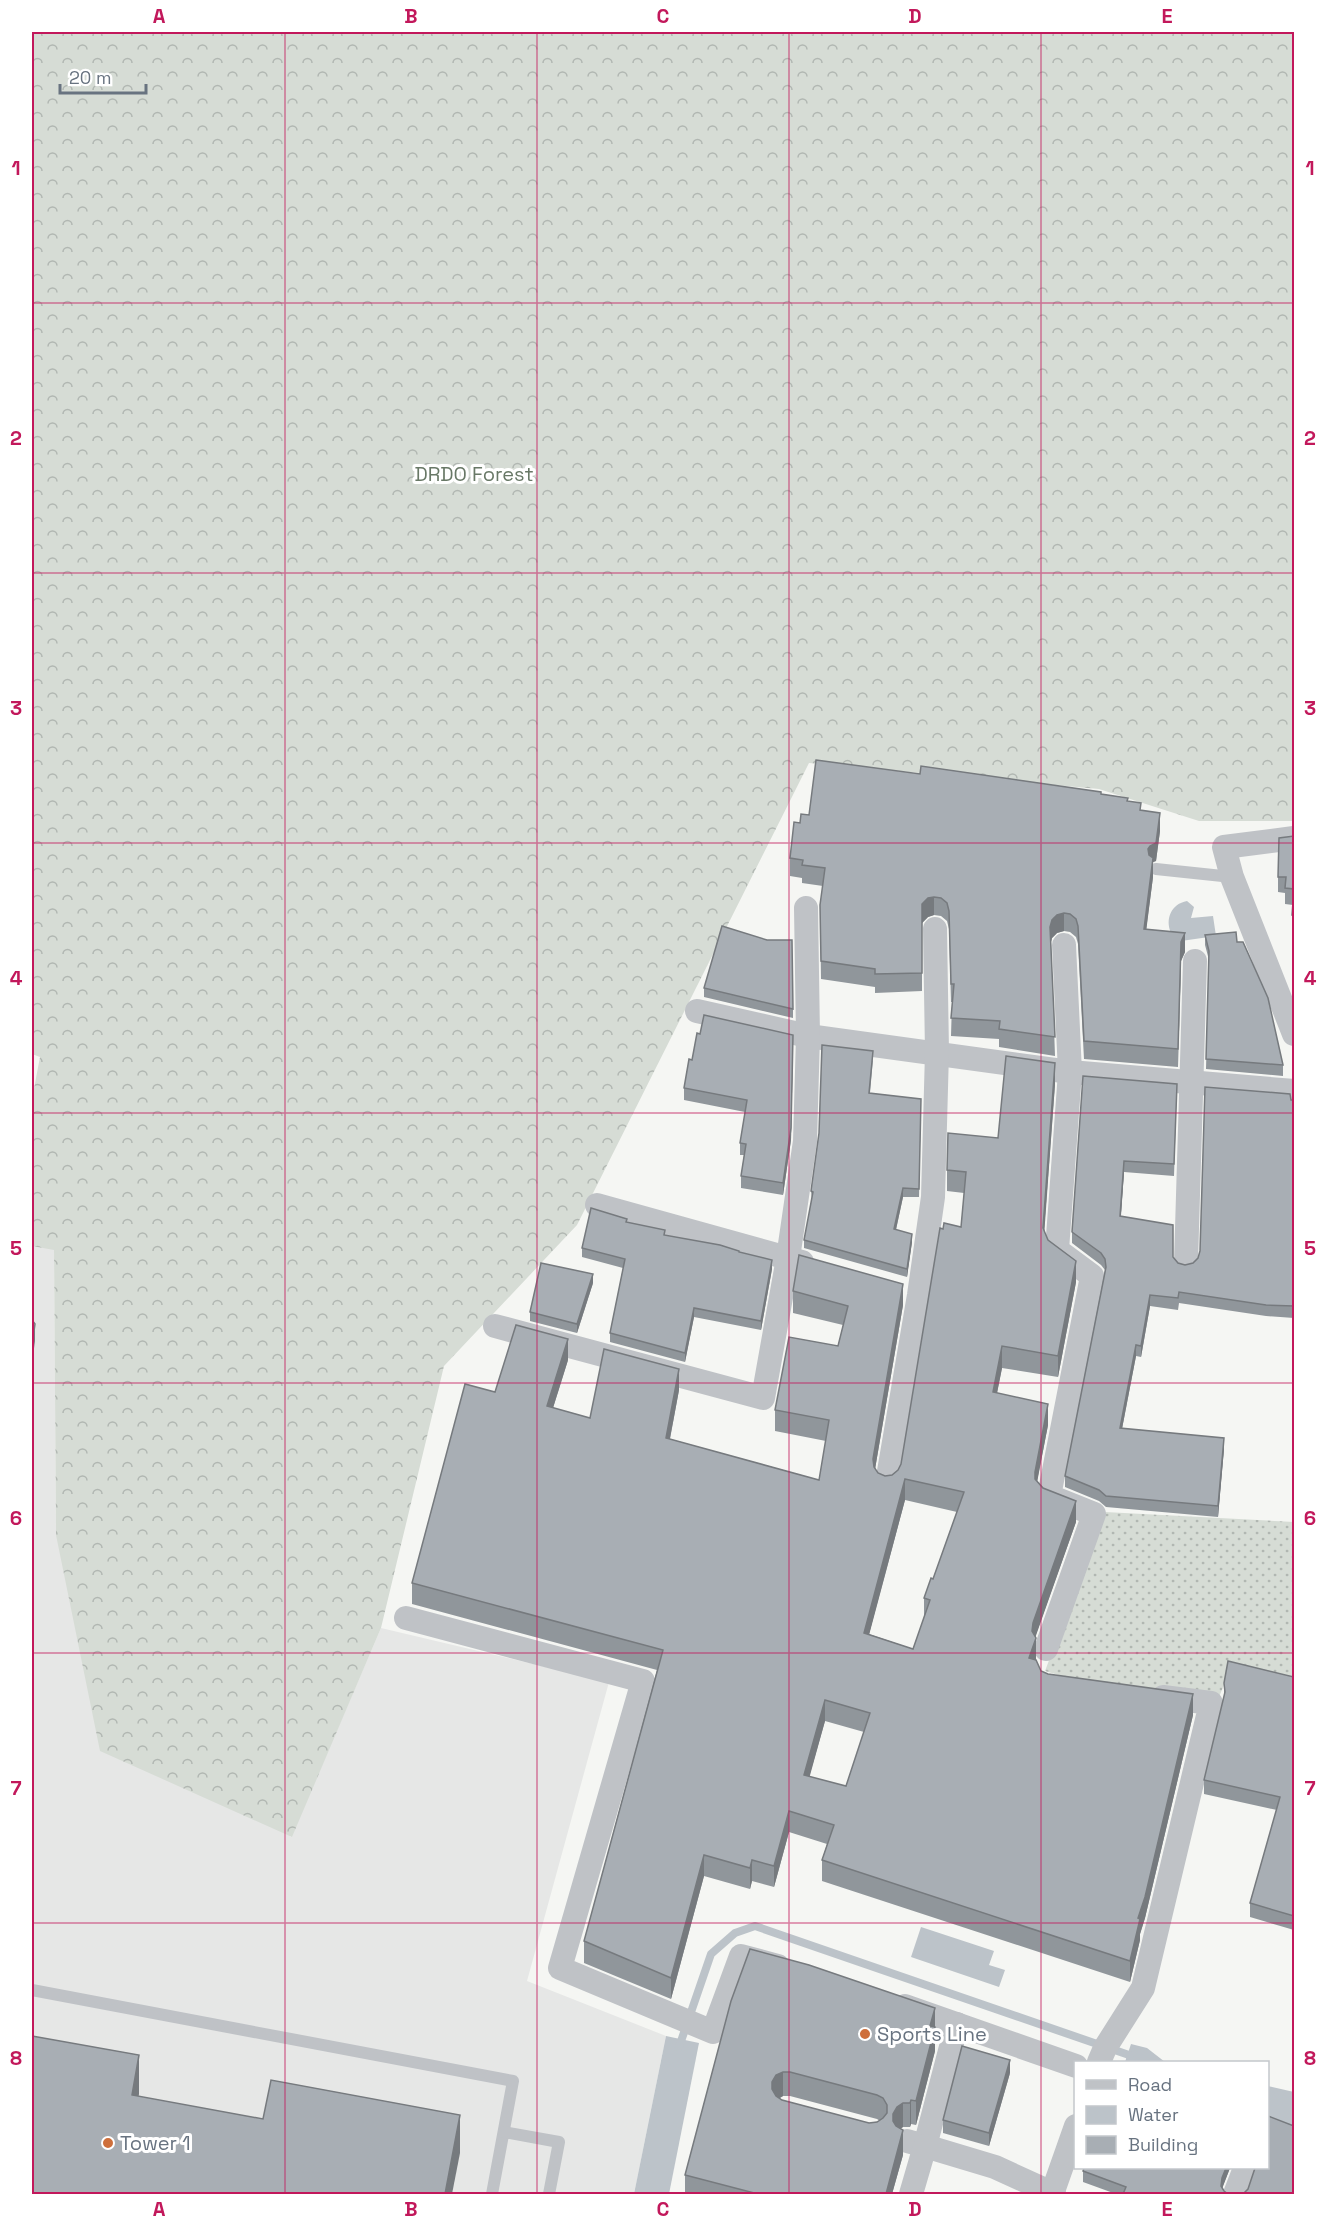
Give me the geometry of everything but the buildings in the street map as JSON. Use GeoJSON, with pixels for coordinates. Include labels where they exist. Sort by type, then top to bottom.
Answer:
{"type":"FeatureCollection","features":[{"type":"Feature","properties":{"kind":"street"},"geometry":{"type":"LineString","coordinates":[[1294,838],[1224,847],[1232,877],[1294,1034]]}},
{"type":"Feature","properties":{"kind":"street"},"geometry":{"type":"LineString","coordinates":[[495,1326],[764,1398],[805,1142],[808,1036],[806,908]]}},
{"type":"Feature","properties":{"kind":"street"},"geometry":{"type":"LineString","coordinates":[[887,1483],[908,1292],[933,1197],[937,1052],[935,929]]}},
{"type":"Feature","properties":{"kind":"street"},"geometry":{"type":"LineString","coordinates":[[1046,1649],[1094,1514],[1049,1496],[1092,1276],[1058,1250],[1070,1072],[1064,945]]}},
{"type":"Feature","properties":{"kind":"street"},"geometry":{"type":"LineString","coordinates":[[1186,1262],[1195,961]]}},
{"type":"Feature","properties":{"kind":"street"},"geometry":{"type":"LineString","coordinates":[[697,1011],[808,1036],[1070,1072],[1294,1091]]}},
{"type":"Feature","properties":{"kind":"street"},"geometry":{"type":"LineString","coordinates":[[597,1205],[821,1267]]}},
{"type":"Feature","properties":{"kind":"street"},"geometry":{"type":"LineString","coordinates":[[406,1618],[643,1681],[560,1968],[714,2032],[741,1956],[803,1973]]}},
{"type":"Feature","properties":{"kind":"street"},"geometry":{"type":"LineString","coordinates":[[1102,2055],[1143,1988],[1211,1703],[1142,1694]]}},
{"type":"Feature","properties":{"kind":"street"},"geometry":{"type":"LineString","coordinates":[[880,1998],[1074,2065]]}},
{"type":"Feature","properties":{"kind":"street"},"geometry":{"type":"LineString","coordinates":[[911,2194],[916,2144],[957,2024]]}},
{"type":"Feature","properties":{"kind":"street"},"geometry":{"type":"LineString","coordinates":[[916,2144],[995,2168],[1053,2194],[1074,2132]]}},
{"type":"Feature","properties":{"kind":"street"},"geometry":{"type":"LineString","coordinates":[[1235,2194],[1245,2169]]}},
{"type":"Feature","properties":{"kind":"lane"},"geometry":{"type":"LineString","coordinates":[[1156,869],[1232,877]]}},
{"type":"Feature","properties":{"kind":"lane"},"geometry":{"type":"LineString","coordinates":[[32,1990],[513,2081],[492,2194]]}},
{"type":"Feature","properties":{"kind":"lane"},"geometry":{"type":"LineString","coordinates":[[504,2132],[559,2142],[549,2194]]}},
{"type":"Feature","properties":{"kind":"shaded area"},"geometry":{"type":"Polygon","coordinates":[[[32,1246],[54,1249],[56,1535],[291,1837],[381,1628],[609,1682],[527,1981],[666,2036],[634,2194],[32,2194],[32,1246]]]}},
{"type":"Feature","properties":{"kind":"green space","name":"DRDO Forest"},"geometry":{"type":"Polygon","coordinates":[[[32,32],[1294,32],[1294,821],[1199,821],[1099,789],[809,763],[577,1225],[444,1366],[381,1628],[292,1837],[100,1751],[56,1535],[54,1250],[32,1246],[32,1099],[40,1057],[32,1054],[32,32]]]}},
{"type":"Feature","properties":{"kind":"green space"},"geometry":{"type":"Polygon","coordinates":[[[1105,1512],[1294,1522],[1294,1687],[1228,1675],[1219,1697],[1075,1680],[1045,1671],[1105,1512]]]}},
{"type":"Feature","properties":{"kind":"water"},"geometry":{"type":"Polygon","coordinates":[[[1187,901],[1194,907],[1191,918],[1213,916],[1216,936],[1181,941],[1171,933],[1169,918],[1173,909],[1187,901]]]}},
{"type":"Feature","properties":{"kind":"water"},"geometry":{"type":"Polygon","coordinates":[[[921,1927],[994,1951],[989,1965],[1005,1970],[999,1987],[911,1957],[921,1927]]]}},
{"type":"Feature","properties":{"kind":"water"},"geometry":{"type":"Polygon","coordinates":[[[666,2036],[699,2043],[669,2194],[634,2194],[666,2036]]]}},
{"type":"Feature","properties":{"kind":"water"},"geometry":{"type":"Polygon","coordinates":[[[1131,2044],[1147,2048],[1164,2061],[1125,2061],[1131,2044]]]}},
{"type":"Feature","properties":{"kind":"water"},"geometry":{"type":"Polygon","coordinates":[[[1269,2086],[1294,2092],[1294,2131],[1269,2122],[1269,2086]]]}},
{"type":"Feature","properties":{"kind":"waterway"},"geometry":{"type":"LineString","coordinates":[[679,2047],[711,1954],[735,1933],[755,1926],[1129,2055],[1132,2061]]}},
{"type":"Feature","properties":{"kind":"place","name":"Sports Line"},"geometry":{"type":"Point","coordinates":[865,2034]}},
{"type":"Feature","properties":{"kind":"place","name":"Tower 1"},"geometry":{"type":"Point","coordinates":[108,2143]}}]}
